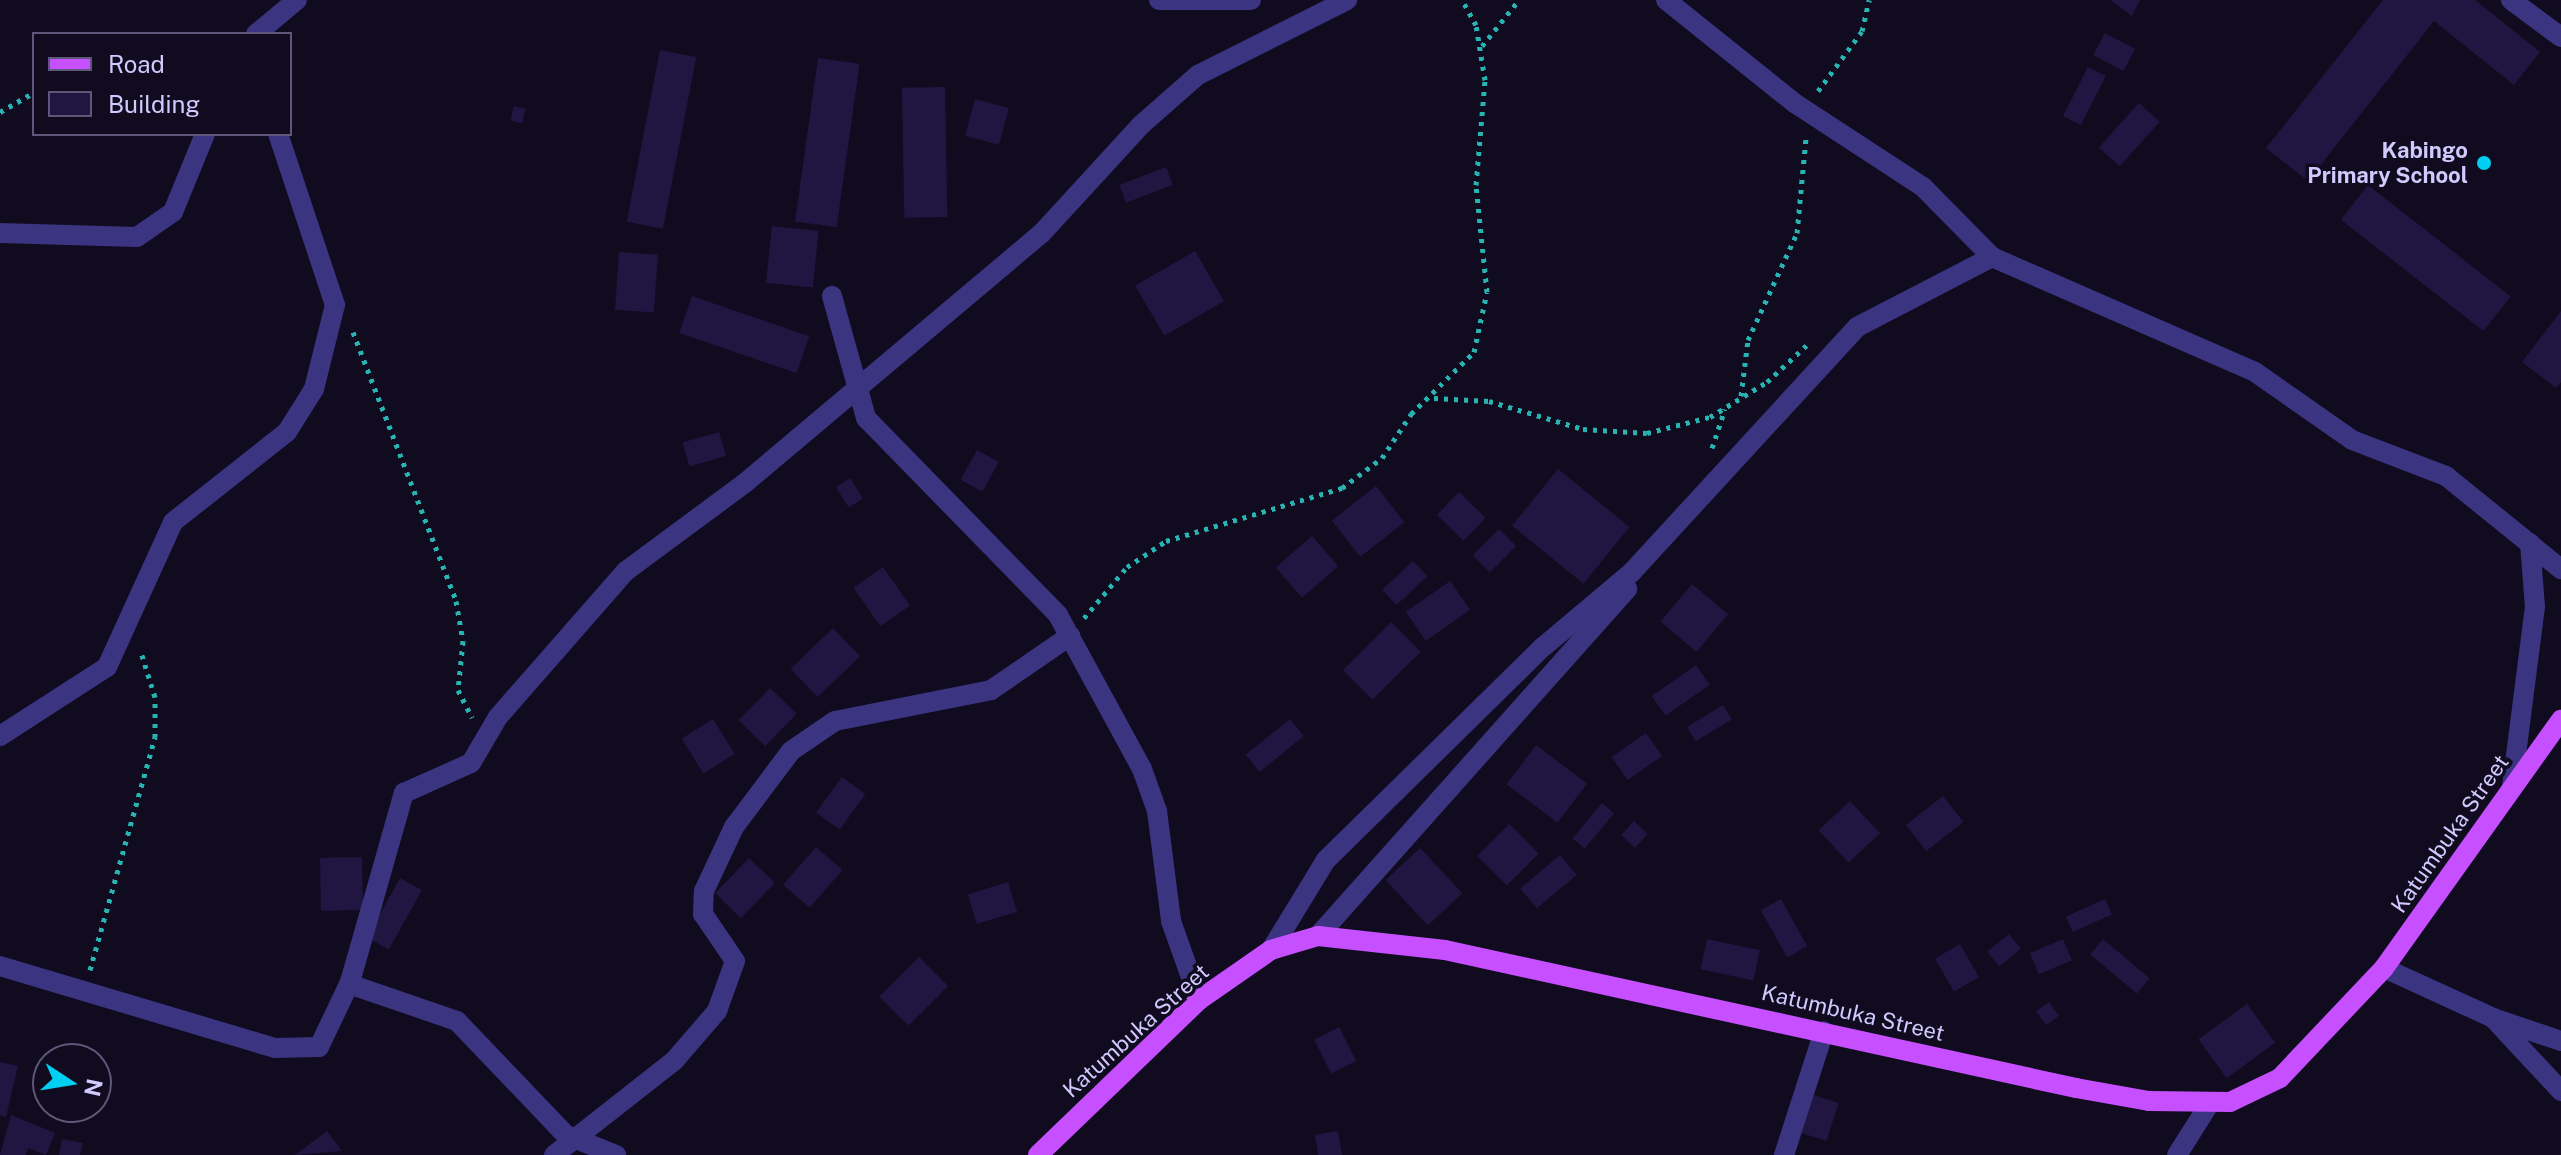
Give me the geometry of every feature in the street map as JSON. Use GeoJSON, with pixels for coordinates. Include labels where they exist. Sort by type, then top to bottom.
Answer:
{"type":"FeatureCollection","features":[{"type":"Feature","properties":{"kind":"main road","name":"Katumbuka Street"},"geometry":{"type":"LineString","coordinates":[[1038,1155],[1199,1000],[1271,950],[1318,936],[1445,950],[2076,1088],[2208,1106],[2280,1078],[2384,968],[2561,720]]}},
{"type":"Feature","properties":{"kind":"street"},"geometry":{"type":"LineString","coordinates":[[258,32],[297,0]]}},
{"type":"Feature","properties":{"kind":"street"},"geometry":{"type":"LineString","coordinates":[[1159,0],[1251,0]]}},
{"type":"Feature","properties":{"kind":"street"},"geometry":{"type":"LineString","coordinates":[[0,966],[82,993],[304,1052],[327,1040],[349,984],[399,799],[471,763],[488,735],[626,571],[854,389],[1041,234],[1141,125],[1198,75],[1347,0]]}},
{"type":"Feature","properties":{"kind":"street"},"geometry":{"type":"LineString","coordinates":[[1666,0],[1690,8],[1812,114],[1923,187],[1992,257],[2255,372],[2352,440],[2477,495],[2561,569]]}},
{"type":"Feature","properties":{"kind":"street"},"geometry":{"type":"LineString","coordinates":[[2511,0],[2561,37]]}},
{"type":"Feature","properties":{"kind":"street"},"geometry":{"type":"LineString","coordinates":[[0,233],[137,237],[178,203],[204,136]]}},
{"type":"Feature","properties":{"kind":"street"},"geometry":{"type":"LineString","coordinates":[[0,736],[97,676],[128,631],[150,560],[173,522],[299,420],[329,347],[335,305],[279,136]]}},
{"type":"Feature","properties":{"kind":"street"},"geometry":{"type":"LineString","coordinates":[[1271,950],[1326,860],[1543,647],[1631,573],[1857,327],[1992,257]]}},
{"type":"Feature","properties":{"kind":"street"},"geometry":{"type":"LineString","coordinates":[[1318,936],[1857,331],[1992,257]]}},
{"type":"Feature","properties":{"kind":"street"},"geometry":{"type":"LineString","coordinates":[[832,296],[854,389],[885,443],[1042,596],[1070,636],[1151,788],[1171,921],[1199,1000]]}},
{"type":"Feature","properties":{"kind":"street"},"geometry":{"type":"LineString","coordinates":[[2512,786],[2535,607],[2530,543]]}},
{"type":"Feature","properties":{"kind":"street"},"geometry":{"type":"LineString","coordinates":[[554,1155],[674,1061],[731,986],[735,961],[703,914],[704,891],[734,827],[791,751],[835,721],[991,690],[1070,636]]}},
{"type":"Feature","properties":{"kind":"street"},"geometry":{"type":"LineString","coordinates":[[2384,968],[2493,1018],[2561,1041]]}},
{"type":"Feature","properties":{"kind":"street"},"geometry":{"type":"LineString","coordinates":[[349,984],[469,1029],[572,1138],[616,1155]]}},
{"type":"Feature","properties":{"kind":"street"},"geometry":{"type":"LineString","coordinates":[[2493,1018],[2561,1091]]}},
{"type":"Feature","properties":{"kind":"street"},"geometry":{"type":"LineString","coordinates":[[1784,1155],[1824,1031]]}},
{"type":"Feature","properties":{"kind":"street"},"geometry":{"type":"LineString","coordinates":[[2177,1155],[2208,1106]]}},
{"type":"Feature","properties":{"kind":"path"},"geometry":{"type":"LineString","coordinates":[[1070,636],[1142,556],[1194,529],[1322,499],[1382,458],[1474,352],[1484,317],[1476,185],[1484,133],[1482,46],[1462,0]]}},
{"type":"Feature","properties":{"kind":"path"},"geometry":{"type":"LineString","coordinates":[[1482,46],[1519,0]]}},
{"type":"Feature","properties":{"kind":"path"},"geometry":{"type":"LineString","coordinates":[[1741,397],[1748,340],[1797,233],[1812,114],[1823,79],[1862,31],[1869,0]]}},
{"type":"Feature","properties":{"kind":"path"},"geometry":{"type":"LineString","coordinates":[[0,112],[32,93]]}},
{"type":"Feature","properties":{"kind":"path"},"geometry":{"type":"LineString","coordinates":[[335,305],[349,324],[449,582],[462,626],[458,690],[488,735]]}},
{"type":"Feature","properties":{"kind":"path"},"geometry":{"type":"LineString","coordinates":[[1431,398],[1489,401],[1583,429],[1647,433],[1695,422],[1741,397],[1802,346],[1857,327]]}},
{"type":"Feature","properties":{"kind":"path"},"geometry":{"type":"LineString","coordinates":[[82,993],[157,725],[152,681],[128,631]]}},
{"type":"Feature","properties":{"kind":"building"},"geometry":{"type":"Polygon","coordinates":[[[2110,0],[2140,0],[2132,16],[2110,0]]]}},
{"type":"Feature","properties":{"kind":"building"},"geometry":{"type":"Polygon","coordinates":[[[2383,0],[2475,0],[2540,52],[2514,85],[2434,21],[2308,181],[2266,148],[2383,0]]]}},
{"type":"Feature","properties":{"kind":"building"},"geometry":{"type":"Polygon","coordinates":[[[2105,33],[2135,49],[2123,71],[2093,55],[2105,33]]]}},
{"type":"Feature","properties":{"kind":"building"},"geometry":{"type":"Polygon","coordinates":[[[660,50],[696,57],[663,229],[627,222],[660,50]]]}},
{"type":"Feature","properties":{"kind":"building"},"geometry":{"type":"Polygon","coordinates":[[[818,58],[860,64],[837,227],[795,221],[818,58]]]}},
{"type":"Feature","properties":{"kind":"building"},"geometry":{"type":"Polygon","coordinates":[[[2088,67],[2106,76],[2081,125],[2063,116],[2088,67]]]}},
{"type":"Feature","properties":{"kind":"building"},"geometry":{"type":"Polygon","coordinates":[[[945,87],[947,217],[904,218],[902,88],[945,87]]]}},
{"type":"Feature","properties":{"kind":"building"},"geometry":{"type":"Polygon","coordinates":[[[975,99],[1009,108],[999,145],[965,136],[975,99]]]}},
{"type":"Feature","properties":{"kind":"building"},"geometry":{"type":"Polygon","coordinates":[[[2139,103],[2160,122],[2120,166],[2099,148],[2139,103]]]}},
{"type":"Feature","properties":{"kind":"building"},"geometry":{"type":"Polygon","coordinates":[[[514,106],[526,109],[522,123],[510,121],[514,106]]]}},
{"type":"Feature","properties":{"kind":"building"},"geometry":{"type":"Polygon","coordinates":[[[1166,167],[1173,185],[1126,203],[1119,185],[1166,167]]]}},
{"type":"Feature","properties":{"kind":"building"},"geometry":{"type":"Polygon","coordinates":[[[2368,185],[2511,296],[2484,331],[2341,220],[2368,185]]]}},
{"type":"Feature","properties":{"kind":"building"},"geometry":{"type":"Polygon","coordinates":[[[772,226],[819,231],[813,288],[766,283],[772,226]]]}},
{"type":"Feature","properties":{"kind":"building"},"geometry":{"type":"Polygon","coordinates":[[[1195,251],[1224,301],[1164,336],[1135,286],[1195,251]]]}},
{"type":"Feature","properties":{"kind":"building"},"geometry":{"type":"Polygon","coordinates":[[[619,252],[658,255],[654,313],[615,310],[619,252]]]}},
{"type":"Feature","properties":{"kind":"building"},"geometry":{"type":"Polygon","coordinates":[[[692,296],[809,336],[797,373],[679,333],[692,296]]]}},
{"type":"Feature","properties":{"kind":"building"},"geometry":{"type":"Polygon","coordinates":[[[2561,311],[2561,382],[2556,388],[2522,362],[2561,311]]]}},
{"type":"Feature","properties":{"kind":"building"},"geometry":{"type":"Polygon","coordinates":[[[719,432],[726,456],[689,467],[682,442],[719,432]]]}},
{"type":"Feature","properties":{"kind":"building"},"geometry":{"type":"Polygon","coordinates":[[[977,450],[999,462],[982,492],[961,480],[977,450]]]}},
{"type":"Feature","properties":{"kind":"building"},"geometry":{"type":"Polygon","coordinates":[[[1558,469],[1629,527],[1584,584],[1512,526],[1558,469]]]}},
{"type":"Feature","properties":{"kind":"building"},"geometry":{"type":"Polygon","coordinates":[[[850,478],[863,498],[849,507],[836,487],[850,478]]]}},
{"type":"Feature","properties":{"kind":"building"},"geometry":{"type":"Polygon","coordinates":[[[1376,486],[1404,522],[1360,557],[1332,520],[1376,486]]]}},
{"type":"Feature","properties":{"kind":"building"},"geometry":{"type":"Polygon","coordinates":[[[1459,492],[1486,518],[1463,541],[1437,515],[1459,492]]]}},
{"type":"Feature","properties":{"kind":"building"},"geometry":{"type":"Polygon","coordinates":[[[1499,529],[1516,546],[1490,572],[1473,555],[1499,529]]]}},
{"type":"Feature","properties":{"kind":"building"},"geometry":{"type":"Polygon","coordinates":[[[1312,536],[1338,566],[1302,598],[1276,567],[1312,536]]]}},
{"type":"Feature","properties":{"kind":"building"},"geometry":{"type":"Polygon","coordinates":[[[1413,561],[1427,576],[1397,605],[1382,590],[1413,561]]]}},
{"type":"Feature","properties":{"kind":"building"},"geometry":{"type":"Polygon","coordinates":[[[883,567],[910,606],[880,626],[854,588],[883,567]]]}},
{"type":"Feature","properties":{"kind":"building"},"geometry":{"type":"Polygon","coordinates":[[[1450,581],[1470,610],[1426,641],[1406,612],[1450,581]]]}},
{"type":"Feature","properties":{"kind":"building"},"geometry":{"type":"Polygon","coordinates":[[[1692,584],[1728,614],[1697,652],[1661,622],[1692,584]]]}},
{"type":"Feature","properties":{"kind":"building"},"geometry":{"type":"Polygon","coordinates":[[[1391,622],[1421,652],[1373,700],[1343,670],[1391,622]]]}},
{"type":"Feature","properties":{"kind":"building"},"geometry":{"type":"Polygon","coordinates":[[[833,628],[860,656],[818,697],[791,669],[833,628]]]}},
{"type":"Feature","properties":{"kind":"building"},"geometry":{"type":"Polygon","coordinates":[[[1696,665],[1710,685],[1666,716],[1652,696],[1696,665]]]}},
{"type":"Feature","properties":{"kind":"building"},"geometry":{"type":"Polygon","coordinates":[[[770,688],[797,714],[765,746],[739,720],[770,688]]]}},
{"type":"Feature","properties":{"kind":"building"},"geometry":{"type":"Polygon","coordinates":[[[1723,705],[1732,720],[1696,741],[1687,727],[1723,705]]]}},
{"type":"Feature","properties":{"kind":"building"},"geometry":{"type":"Polygon","coordinates":[[[713,719],[735,754],[703,773],[682,739],[713,719]]]}},
{"type":"Feature","properties":{"kind":"building"},"geometry":{"type":"Polygon","coordinates":[[[1290,719],[1304,736],[1260,772],[1246,755],[1290,719]]]}},
{"type":"Feature","properties":{"kind":"building"},"geometry":{"type":"Polygon","coordinates":[[[1646,733],[1662,756],[1628,780],[1612,757],[1646,733]]]}},
{"type":"Feature","properties":{"kind":"building"},"geometry":{"type":"Polygon","coordinates":[[[1536,745],[1587,784],[1558,823],[1507,784],[1536,745]]]}},
{"type":"Feature","properties":{"kind":"building"},"geometry":{"type":"Polygon","coordinates":[[[842,777],[865,794],[840,830],[816,813],[842,777]]]}},
{"type":"Feature","properties":{"kind":"building"},"geometry":{"type":"Polygon","coordinates":[[[1943,796],[1963,822],[1926,851],[1906,825],[1943,796]]]}},
{"type":"Feature","properties":{"kind":"building"},"geometry":{"type":"Polygon","coordinates":[[[1850,801],[1880,833],[1849,863],[1819,830],[1850,801]]]}},
{"type":"Feature","properties":{"kind":"building"},"geometry":{"type":"Polygon","coordinates":[[[1602,803],[1614,813],[1585,849],[1572,838],[1602,803]]]}},
{"type":"Feature","properties":{"kind":"building"},"geometry":{"type":"Polygon","coordinates":[[[1634,821],[1648,834],[1635,848],[1621,835],[1634,821]]]}},
{"type":"Feature","properties":{"kind":"building"},"geometry":{"type":"Polygon","coordinates":[[[1509,824],[1539,854],[1507,886],[1477,856],[1509,824]]]}},
{"type":"Feature","properties":{"kind":"building"},"geometry":{"type":"Polygon","coordinates":[[[816,847],[842,870],[810,908],[783,885],[816,847]]]}},
{"type":"Feature","properties":{"kind":"building"},"geometry":{"type":"Polygon","coordinates":[[[1420,848],[1462,893],[1428,925],[1386,880],[1420,848]]]}},
{"type":"Feature","properties":{"kind":"building"},"geometry":{"type":"Polygon","coordinates":[[[1560,855],[1577,875],[1537,908],[1520,888],[1560,855]]]}},
{"type":"Feature","properties":{"kind":"building"},"geometry":{"type":"Polygon","coordinates":[[[362,857],[363,910],[321,911],[320,858],[362,857]]]}},
{"type":"Feature","properties":{"kind":"building"},"geometry":{"type":"Polygon","coordinates":[[[749,858],[775,883],[741,918],[715,893],[749,858]]]}},
{"type":"Feature","properties":{"kind":"building"},"geometry":{"type":"Polygon","coordinates":[[[400,878],[422,890],[389,950],[367,937],[400,878]]]}},
{"type":"Feature","properties":{"kind":"building"},"geometry":{"type":"Polygon","coordinates":[[[1008,882],[1017,912],[977,924],[968,894],[1008,882]]]}},
{"type":"Feature","properties":{"kind":"building"},"geometry":{"type":"Polygon","coordinates":[[[1781,899],[1807,946],[1787,957],[1761,910],[1781,899]]]}},
{"type":"Feature","properties":{"kind":"building"},"geometry":{"type":"Polygon","coordinates":[[[2105,899],[2112,915],[2073,932],[2066,916],[2105,899]]]}},
{"type":"Feature","properties":{"kind":"building"},"geometry":{"type":"Polygon","coordinates":[[[2009,934],[2021,949],[1999,966],[1987,952],[2009,934]]]}},
{"type":"Feature","properties":{"kind":"building"},"geometry":{"type":"Polygon","coordinates":[[[1707,939],[1760,950],[1753,981],[1701,969],[1707,939]]]}},
{"type":"Feature","properties":{"kind":"building"},"geometry":{"type":"Polygon","coordinates":[[[2063,939],[2072,960],[2039,974],[2030,953],[2063,939]]]}},
{"type":"Feature","properties":{"kind":"building"},"geometry":{"type":"Polygon","coordinates":[[[2103,939],[2150,978],[2137,994],[2090,954],[2103,939]]]}},
{"type":"Feature","properties":{"kind":"building"},"geometry":{"type":"Polygon","coordinates":[[[1960,944],[1979,977],[1954,991],[1935,958],[1960,944]]]}},
{"type":"Feature","properties":{"kind":"building"},"geometry":{"type":"Polygon","coordinates":[[[919,957],[948,986],[908,1026],[879,997],[919,957]]]}},
{"type":"Feature","properties":{"kind":"building"},"geometry":{"type":"Polygon","coordinates":[[[2049,1002],[2059,1016],[2046,1025],[2036,1011],[2049,1002]]]}},
{"type":"Feature","properties":{"kind":"building"},"geometry":{"type":"Polygon","coordinates":[[[2247,1004],[2275,1043],[2227,1078],[2198,1039],[2247,1004]]]}},
{"type":"Feature","properties":{"kind":"building"},"geometry":{"type":"Polygon","coordinates":[[[1339,1027],[1356,1061],[1331,1074],[1314,1040],[1339,1027]]]}},
{"type":"Feature","properties":{"kind":"building"},"geometry":{"type":"Polygon","coordinates":[[[0,1062],[18,1066],[6,1117],[0,1115],[0,1062]]]}},
{"type":"Feature","properties":{"kind":"building"},"geometry":{"type":"Polygon","coordinates":[[[1814,1095],[1839,1103],[1826,1141],[1802,1133],[1814,1095]]]}},
{"type":"Feature","properties":{"kind":"building"},"geometry":{"type":"Polygon","coordinates":[[[11,1115],[55,1133],[46,1155],[28,1148],[26,1155],[0,1155],[11,1115]]]}},
{"type":"Feature","properties":{"kind":"building"},"geometry":{"type":"Polygon","coordinates":[[[327,1131],[342,1151],[295,1155],[327,1131]]]}},
{"type":"Feature","properties":{"kind":"building"},"geometry":{"type":"Polygon","coordinates":[[[1338,1131],[1342,1155],[1318,1155],[1315,1135],[1338,1131]]]}},
{"type":"Feature","properties":{"kind":"building"},"geometry":{"type":"Polygon","coordinates":[[[62,1139],[83,1143],[80,1155],[59,1155],[62,1139]]]}},
{"type":"Feature","properties":{"kind":"place","name":"Kabingo Primary School"},"geometry":{"type":"Point","coordinates":[2484,163]}}]}
